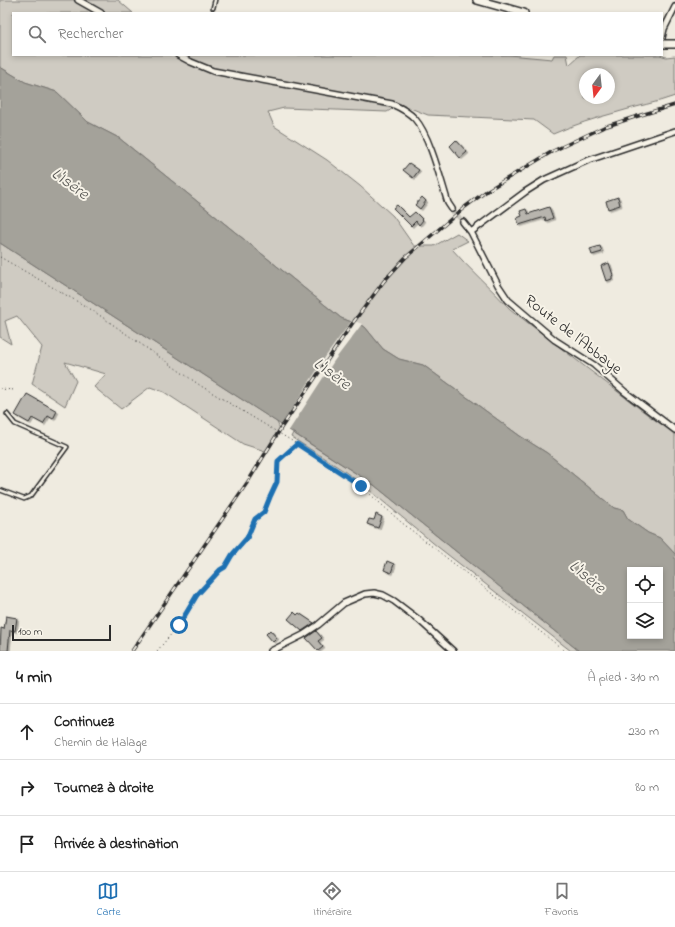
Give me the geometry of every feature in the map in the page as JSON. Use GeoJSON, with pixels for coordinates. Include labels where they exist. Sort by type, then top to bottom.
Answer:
{"type":"FeatureCollection","features":[{"type":"Feature","properties":{"kind":"street"},"geometry":{"type":"LineString","coordinates":[[78,0],[99,12]]}},
{"type":"Feature","properties":{"kind":"street"},"geometry":{"type":"LineString","coordinates":[[477,0],[520,12]]}},
{"type":"Feature","properties":{"kind":"street"},"geometry":{"type":"LineString","coordinates":[[663,34],[675,7]]}},
{"type":"Feature","properties":{"kind":"street"},"geometry":{"type":"LineString","coordinates":[[663,44],[675,44]]}},
{"type":"Feature","properties":{"kind":"street"},"geometry":{"type":"LineString","coordinates":[[180,56],[213,71],[392,104],[405,110],[416,120],[423,132],[433,156],[448,203],[452,209]]}},
{"type":"Feature","properties":{"kind":"street"},"geometry":{"type":"LineString","coordinates":[[471,232],[525,192],[544,180],[586,161],[675,131]]}},
{"type":"Feature","properties":{"kind":"street","name":"Route de l'Abbaye"},"geometry":{"type":"LineString","coordinates":[[463,222],[471,232],[508,300],[555,340],[594,365],[636,401],[675,430]]}},
{"type":"Feature","properties":{"kind":"street"},"geometry":{"type":"LineString","coordinates":[[271,651],[303,635],[318,625],[344,603],[365,594],[374,592],[394,601],[419,620],[453,651]]}},
{"type":"Feature","properties":{"kind":"lane"},"geometry":{"type":"LineString","coordinates":[[213,8],[215,0]]}},
{"type":"Feature","properties":{"kind":"lane"},"geometry":{"type":"LineString","coordinates":[[0,490],[24,499],[31,496],[67,446],[15,424],[7,414]]}},
{"type":"Feature","properties":{"kind":"path"},"geometry":{"type":"LineString","coordinates":[[0,257],[92,310],[200,386],[297,444],[361,486],[401,522],[565,651]]}},
{"type":"Feature","properties":{"kind":"path"},"geometry":{"type":"LineString","coordinates":[[0,389],[14,390]]}},
{"type":"Feature","properties":{"kind":"path"},"geometry":{"type":"LineString","coordinates":[[157,651],[179,625],[197,595],[220,570],[225,567],[232,555],[247,538],[255,519],[264,512],[277,482],[278,461],[297,444]]}},
{"type":"Feature","properties":{"kind":"shaded area"},"geometry":{"type":"Polygon","coordinates":[[[0,0],[118,0],[132,12],[12,12],[12,56],[520,56],[552,59],[554,56],[567,56],[569,65],[579,56],[675,56],[675,96],[593,119],[553,134],[534,120],[428,115],[400,104],[387,112],[284,108],[268,112],[274,126],[327,160],[360,186],[393,216],[414,246],[434,246],[457,233],[468,241],[452,249],[510,309],[652,418],[675,433],[675,554],[660,538],[648,533],[628,519],[623,510],[614,508],[547,453],[520,436],[423,365],[399,359],[383,349],[365,327],[341,318],[119,138],[88,122],[57,92],[25,82],[0,67],[0,0]]]}},
{"type":"Feature","properties":{"kind":"shaded area"},"geometry":{"type":"Polygon","coordinates":[[[0,243],[277,422],[280,429],[265,451],[243,444],[164,392],[150,387],[121,409],[94,387],[106,374],[65,362],[76,381],[65,406],[32,384],[42,347],[17,316],[5,321],[11,344],[0,337],[0,243]]]}},
{"type":"Feature","properties":{"kind":"shaded area"},"geometry":{"type":"Polygon","coordinates":[[[293,433],[374,485],[579,651],[571,651],[438,547],[368,489],[344,471],[291,437],[293,433]]]}},
{"type":"Feature","properties":{"kind":"water","name":"L'Isère"},"geometry":{"type":"Polygon","coordinates":[[[0,67],[25,82],[57,92],[88,122],[119,138],[341,318],[365,327],[383,349],[399,359],[423,365],[520,436],[547,453],[614,508],[623,510],[628,519],[648,533],[660,538],[675,554],[675,651],[579,651],[374,485],[0,243],[0,67]]]}},
{"type":"Feature","properties":{"kind":"pier"},"geometry":{"type":"Polygon","coordinates":[[[352,320],[362,324],[334,361],[288,432],[280,427],[326,356],[352,320]]]}},
{"type":"Feature","properties":{"kind":"building"},"geometry":{"type":"Polygon","coordinates":[[[456,140],[467,152],[460,158],[450,146],[456,140]]]}},
{"type":"Feature","properties":{"kind":"building"},"geometry":{"type":"Polygon","coordinates":[[[409,163],[419,170],[413,178],[403,170],[409,163]]]}},
{"type":"Feature","properties":{"kind":"building"},"geometry":{"type":"Polygon","coordinates":[[[422,197],[426,201],[420,209],[415,205],[422,197]]]}},
{"type":"Feature","properties":{"kind":"building"},"geometry":{"type":"Polygon","coordinates":[[[618,197],[620,205],[608,209],[606,201],[618,197]]]}},
{"type":"Feature","properties":{"kind":"building"},"geometry":{"type":"Polygon","coordinates":[[[397,205],[409,217],[415,212],[423,220],[419,225],[416,221],[411,226],[393,208],[397,205]]]}},
{"type":"Feature","properties":{"kind":"building"},"geometry":{"type":"Polygon","coordinates":[[[549,207],[553,218],[546,221],[545,217],[519,225],[517,218],[522,216],[520,211],[526,209],[528,214],[549,207]]]}},
{"type":"Feature","properties":{"kind":"building"},"geometry":{"type":"Polygon","coordinates":[[[600,246],[602,252],[592,255],[590,249],[600,246]]]}},
{"type":"Feature","properties":{"kind":"building"},"geometry":{"type":"Polygon","coordinates":[[[609,263],[613,275],[612,279],[606,281],[601,266],[609,263]]]}},
{"type":"Feature","properties":{"kind":"building"},"geometry":{"type":"Polygon","coordinates":[[[27,394],[57,411],[53,419],[48,416],[43,424],[32,418],[29,423],[15,415],[27,394]]]}},
{"type":"Feature","properties":{"kind":"building"},"geometry":{"type":"Polygon","coordinates":[[[376,514],[382,517],[378,528],[367,524],[369,519],[374,520],[376,514]]]}},
{"type":"Feature","properties":{"kind":"building"},"geometry":{"type":"Polygon","coordinates":[[[387,561],[394,564],[391,573],[384,570],[387,561]]]}},
{"type":"Feature","properties":{"kind":"building"},"geometry":{"type":"Polygon","coordinates":[[[294,612],[297,615],[299,613],[314,623],[302,631],[288,619],[294,612]]]}},
{"type":"Feature","properties":{"kind":"building"},"geometry":{"type":"Polygon","coordinates":[[[6,616],[17,618],[15,631],[10,630],[8,651],[0,651],[1,628],[4,629],[6,616]]]}},
{"type":"Feature","properties":{"kind":"building"},"geometry":{"type":"Polygon","coordinates":[[[270,630],[277,638],[273,642],[266,634],[270,630]]]}},
{"type":"Feature","properties":{"kind":"building"},"geometry":{"type":"Polygon","coordinates":[[[316,631],[322,638],[318,641],[323,647],[318,651],[306,638],[316,631]]]}},
{"type":"Feature","properties":{"kind":"tunnel"},"geometry":{"type":"LineString","coordinates":[[452,209],[463,222]]}},
{"type":"Feature","properties":{"kind":"railway"},"geometry":{"type":"LineString","coordinates":[[132,651],[249,480],[281,428],[352,324],[384,281],[405,258],[465,207],[488,190],[553,151],[604,127],[675,105]]}},
{"type":"Feature","properties":{"kind":"route"},"geometry":{"type":"LineString","coordinates":[[179,625],[197,595],[220,570],[225,567],[232,555],[247,538],[255,519],[264,512],[277,482],[278,461],[297,444],[361,486]]}}]}
